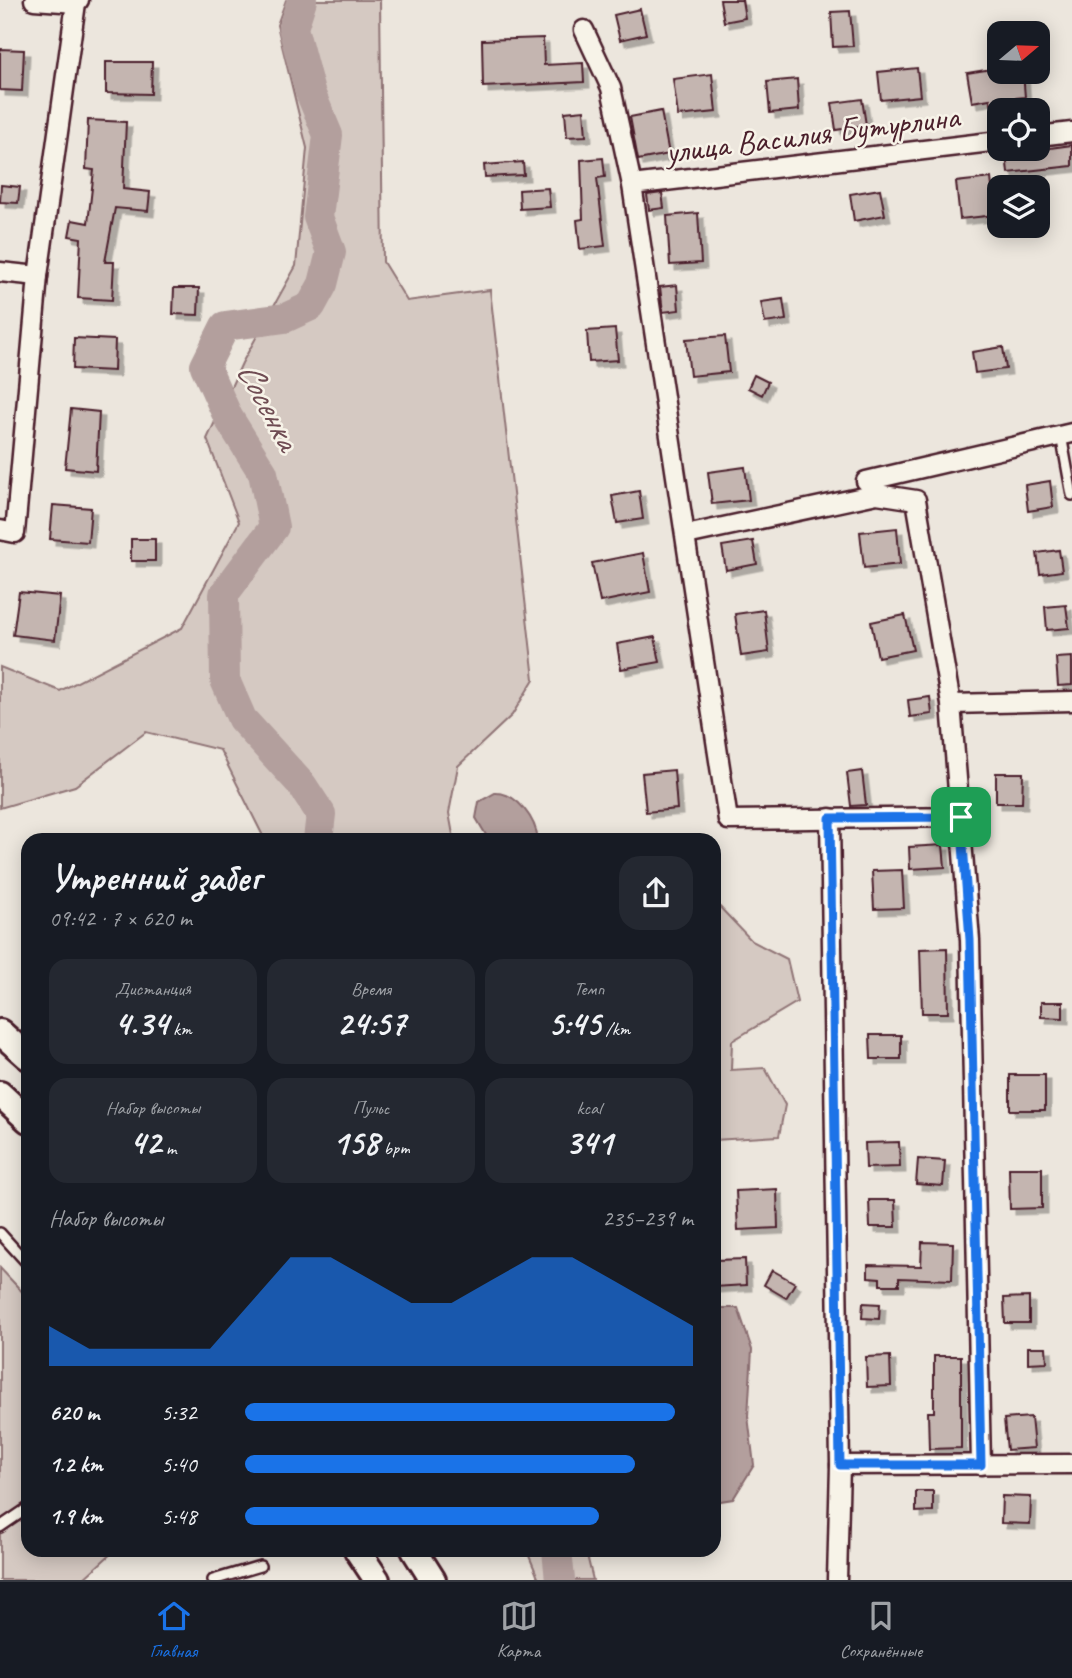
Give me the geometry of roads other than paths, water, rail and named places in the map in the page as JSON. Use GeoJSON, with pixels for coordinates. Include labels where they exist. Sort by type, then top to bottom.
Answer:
{"type":"FeatureCollection","features":[{"type":"Feature","properties":{"kind":"main road"},"geometry":{"type":"LineString","coordinates":[[0,1032],[21,1050]]}},
{"type":"Feature","properties":{"kind":"main road"},"geometry":{"type":"LineString","coordinates":[[0,1094],[21,1114]]}},
{"type":"Feature","properties":{"kind":"main road"},"geometry":{"type":"LineString","coordinates":[[362,1557],[377,1580]]}},
{"type":"Feature","properties":{"kind":"main road"},"geometry":{"type":"LineString","coordinates":[[418,1557],[433,1580]]}},
{"type":"Feature","properties":{"kind":"street"},"geometry":{"type":"LineString","coordinates":[[0,530],[15,533],[38,276],[77,1],[34,0]]}},
{"type":"Feature","properties":{"kind":"street"},"geometry":{"type":"LineString","coordinates":[[584,30],[611,88],[632,184],[728,820],[961,817]]}},
{"type":"Feature","properties":{"kind":"street"},"geometry":{"type":"LineString","coordinates":[[1050,135],[1072,132]]}},
{"type":"Feature","properties":{"kind":"street","name":"улица Василия Бутурлина"},"geometry":{"type":"LineString","coordinates":[[632,184],[987,142]]}},
{"type":"Feature","properties":{"kind":"street"},"geometry":{"type":"LineString","coordinates":[[0,272],[38,276]]}},
{"type":"Feature","properties":{"kind":"street"},"geometry":{"type":"LineString","coordinates":[[866,481],[1066,434]]}},
{"type":"Feature","properties":{"kind":"street"},"geometry":{"type":"LineString","coordinates":[[686,535],[877,495],[916,500],[951,704],[970,940],[981,1465]]}},
{"type":"Feature","properties":{"kind":"street"},"geometry":{"type":"LineString","coordinates":[[951,704],[1072,701]]}},
{"type":"Feature","properties":{"kind":"street"},"geometry":{"type":"LineString","coordinates":[[830,818],[840,1465],[837,1580]]}},
{"type":"Feature","properties":{"kind":"street"},"geometry":{"type":"LineString","coordinates":[[840,1465],[1072,1464]]}},
{"type":"Feature","properties":{"kind":"lane"},"geometry":{"type":"LineString","coordinates":[[1066,434],[1072,495]]}},
{"type":"Feature","properties":{"kind":"lane"},"geometry":{"type":"LineString","coordinates":[[0,1233],[21,1256]]}},
{"type":"Feature","properties":{"kind":"lane"},"geometry":{"type":"LineString","coordinates":[[0,1527],[21,1513]]}},
{"type":"Feature","properties":{"kind":"lane"},"geometry":{"type":"LineString","coordinates":[[213,1580],[260,1566]]}},
{"type":"Feature","properties":{"kind":"waterway","name":"Сосенка"},"geometry":{"type":"LineString","coordinates":[[302,0],[293,28],[310,92],[328,135],[318,217],[331,252],[323,284],[311,306],[285,318],[225,326],[205,366],[228,417],[263,473],[274,527],[224,594],[225,680],[242,719],[302,785],[321,814],[319,833]]}},
{"type":"Feature","properties":{"kind":"waterway","name":"Сосенка"},"geometry":{"type":"LineString","coordinates":[[558,1557],[560,1580]]}}]}
